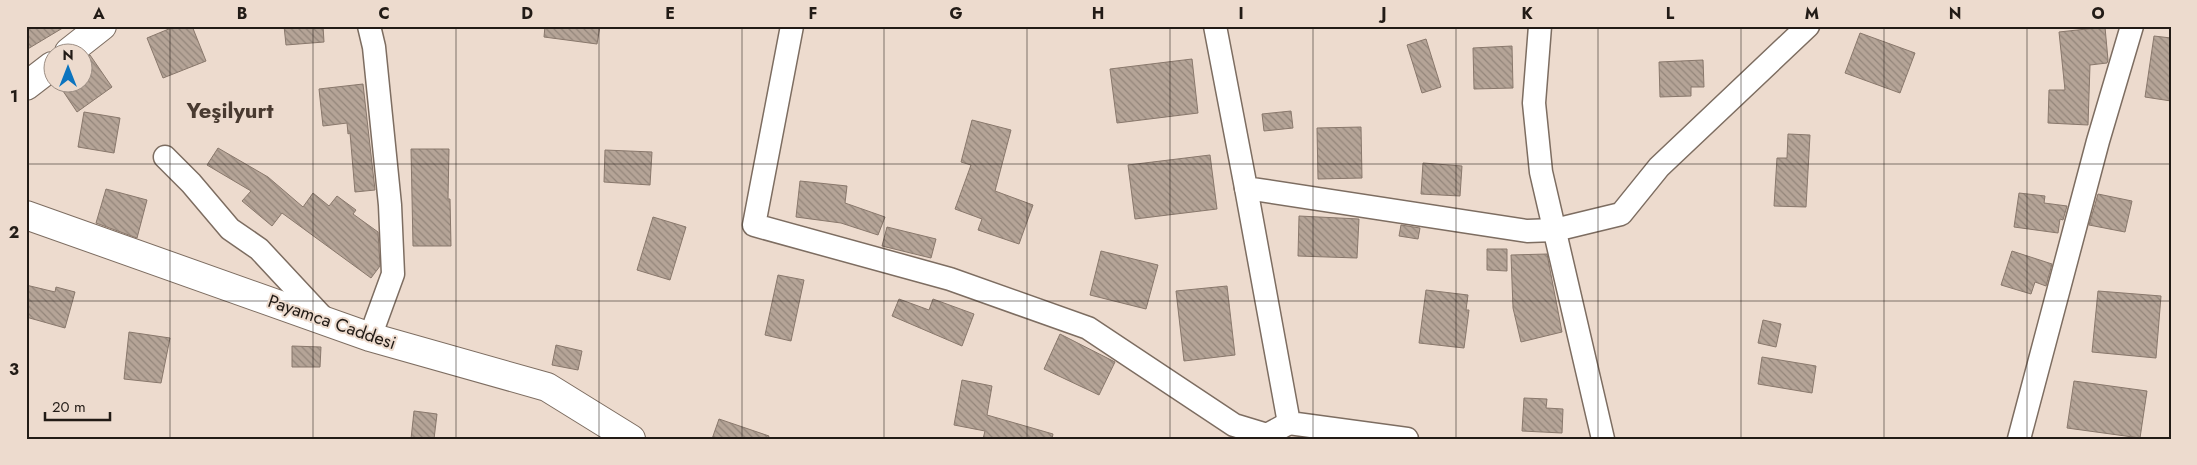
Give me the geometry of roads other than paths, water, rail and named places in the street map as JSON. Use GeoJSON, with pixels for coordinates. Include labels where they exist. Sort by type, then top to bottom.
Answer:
{"type":"FeatureCollection","features":[{"type":"Feature","properties":{"kind":"street"},"geometry":{"type":"LineString","coordinates":[[82,42],[102,26]]}},
{"type":"Feature","properties":{"kind":"street"},"geometry":{"type":"LineString","coordinates":[[369,26],[374,48],[390,205],[393,274],[370,337]]}},
{"type":"Feature","properties":{"kind":"street"},"geometry":{"type":"LineString","coordinates":[[792,26],[754,225],[950,279],[1088,328],[1234,426],[1268,435],[1289,423],[1407,439]]}},
{"type":"Feature","properties":{"kind":"street"},"geometry":{"type":"LineString","coordinates":[[1215,26],[1289,423]]}},
{"type":"Feature","properties":{"kind":"street"},"geometry":{"type":"LineString","coordinates":[[1540,26],[1534,104],[1542,172],[1603,439]]}},
{"type":"Feature","properties":{"kind":"street"},"geometry":{"type":"LineString","coordinates":[[1246,188],[1527,231],[1555,230],[1621,214],[1659,167],[1808,26]]}},
{"type":"Feature","properties":{"kind":"street"},"geometry":{"type":"LineString","coordinates":[[2019,439],[2098,141],[2132,26]]}},
{"type":"Feature","properties":{"kind":"street"},"geometry":{"type":"LineString","coordinates":[[26,86],[42,74]]}},
{"type":"Feature","properties":{"kind":"street"},"geometry":{"type":"LineString","coordinates":[[165,157],[191,183],[230,229],[259,249],[327,322]]}},
{"type":"Feature","properties":{"kind":"street","name":"Payamca Caddesi"},"geometry":{"type":"LineString","coordinates":[[26,215],[370,337],[547,387],[631,439]]}},
{"type":"Feature","properties":{"kind":"district","name":"Yeşilyurt"},"geometry":{"type":"Point","coordinates":[230,110]}}]}
